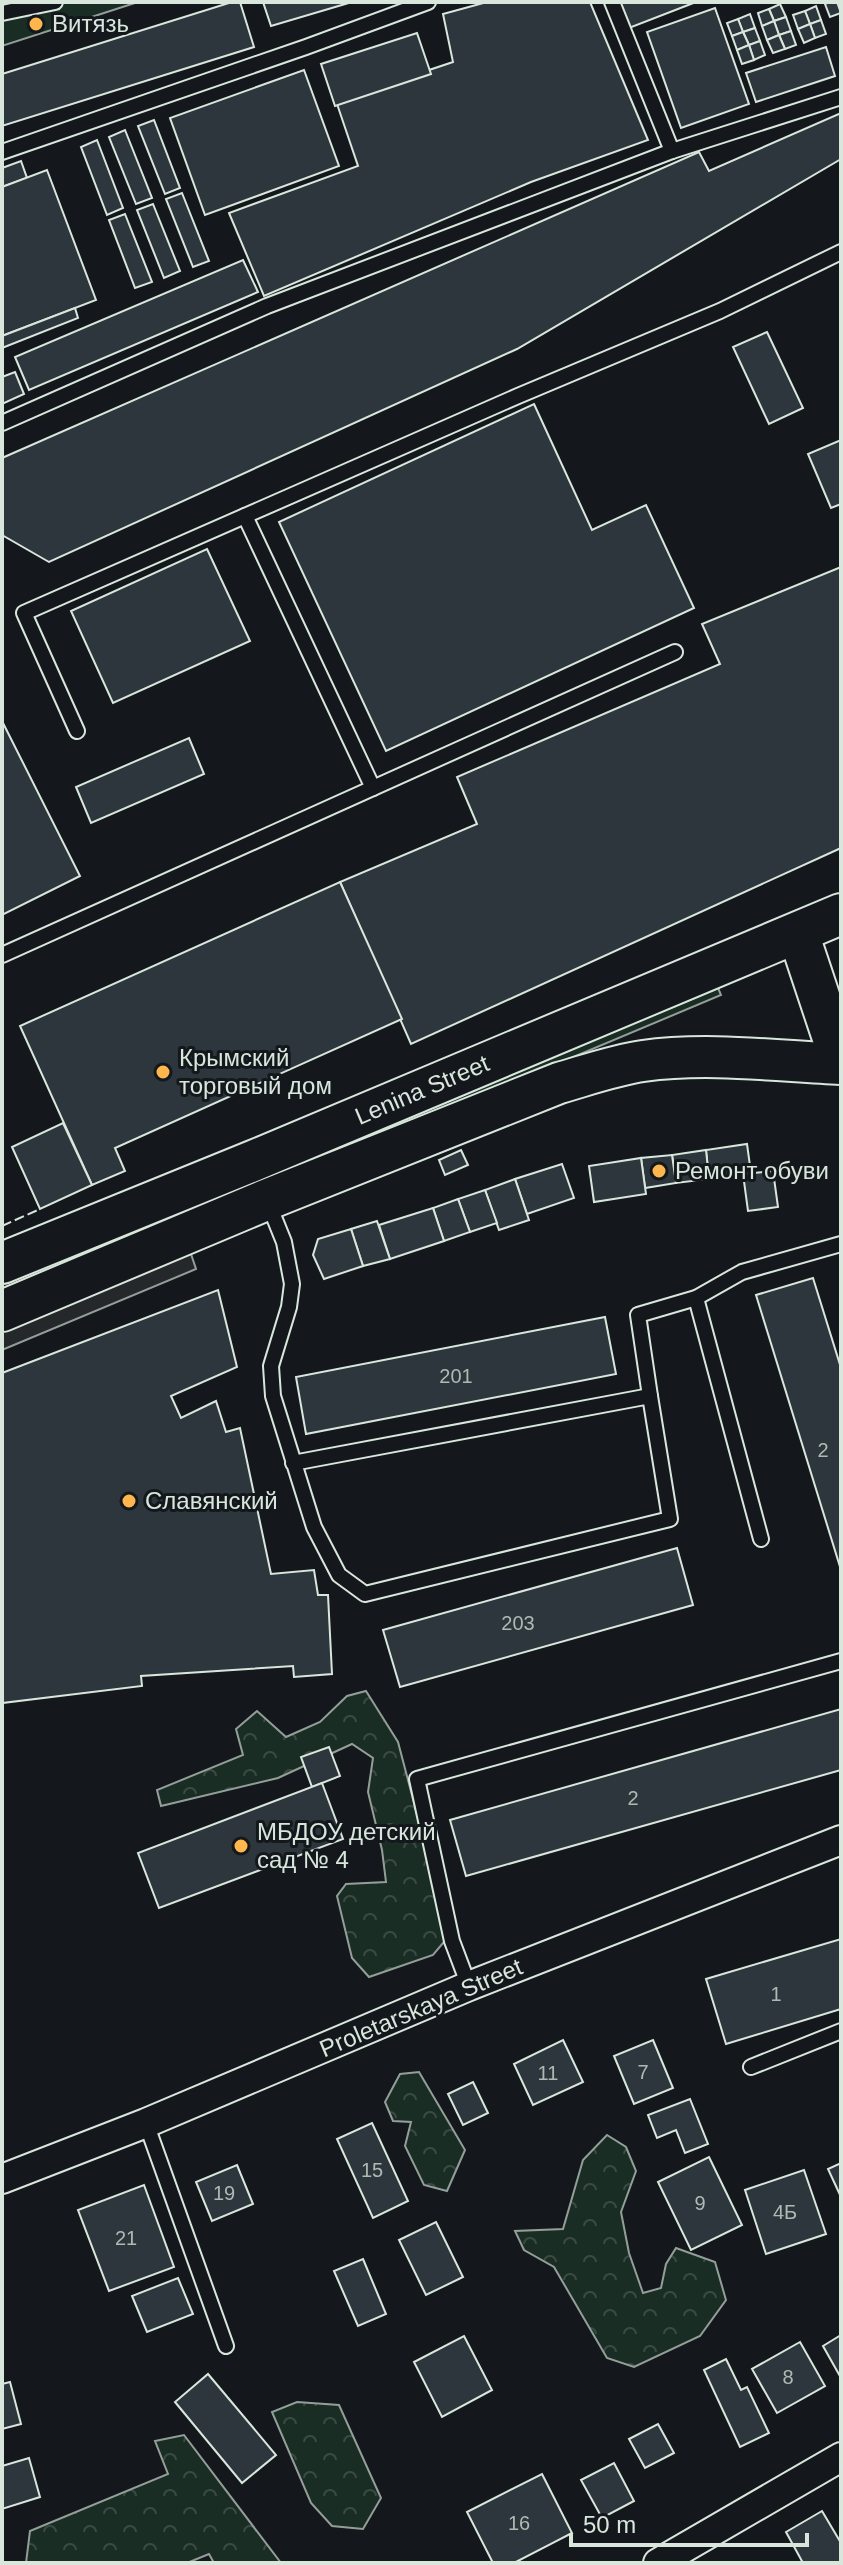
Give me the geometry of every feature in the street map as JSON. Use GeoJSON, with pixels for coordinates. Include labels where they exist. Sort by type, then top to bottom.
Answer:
{"type":"FeatureCollection","features":[{"type":"Feature","properties":{"kind":"main road","name":"Lenina Street"},"geometry":{"type":"LineString","coordinates":[[2,1263],[841,914]]}},
{"type":"Feature","properties":{"kind":"main road"},"geometry":{"type":"LineString","coordinates":[[798,933],[841,1063]]}},
{"type":"Feature","properties":{"kind":"main road","name":"Lenina Street"},"geometry":{"type":"LineString","coordinates":[[2,1311],[266,1200],[559,1083],[602,1070],[641,1061],[682,1057],[841,1063]]}},
{"type":"Feature","properties":{"kind":"main road"},"geometry":{"type":"LineString","coordinates":[[253,1161],[266,1200]]}},
{"type":"Feature","properties":{"kind":"street","name":"Proletarskaya Street"},"geometry":{"type":"LineString","coordinates":[[2,2179],[146,2123],[469,1986],[841,1840]]}},
{"type":"Feature","properties":{"kind":"street"},"geometry":{"type":"LineString","coordinates":[[658,2563],[841,2457]]}},
{"type":"Feature","properties":{"kind":"lane"},"geometry":{"type":"LineString","coordinates":[[2,13],[55,2]]}},
{"type":"Feature","properties":{"kind":"lane"},"geometry":{"type":"LineString","coordinates":[[2,152],[428,2]]}},
{"type":"Feature","properties":{"kind":"lane"},"geometry":{"type":"LineString","coordinates":[[612,2],[672,151]]}},
{"type":"Feature","properties":{"kind":"lane"},"geometry":{"type":"LineString","coordinates":[[2,423],[267,306],[672,151],[841,97]]}},
{"type":"Feature","properties":{"kind":"lane"},"geometry":{"type":"LineString","coordinates":[[77,731],[24,613],[720,311],[841,252]]}},
{"type":"Feature","properties":{"kind":"lane"},"geometry":{"type":"LineString","coordinates":[[245,516],[373,788]]}},
{"type":"Feature","properties":{"kind":"lane"},"geometry":{"type":"LineString","coordinates":[[2,955],[675,652]]}},
{"type":"Feature","properties":{"kind":"lane"},"geometry":{"type":"LineString","coordinates":[[266,1200],[284,1242],[292,1284],[289,1307],[271,1366],[273,1396],[314,1527],[339,1575],[365,1594],[670,1519],[638,1315],[696,1298],[742,1272],[841,1244]]}},
{"type":"Feature","properties":{"kind":"lane"},"geometry":{"type":"LineString","coordinates":[[696,1298],[761,1539]]}},
{"type":"Feature","properties":{"kind":"lane"},"geometry":{"type":"LineString","coordinates":[[293,1463],[650,1396]]}},
{"type":"Feature","properties":{"kind":"lane"},"geometry":{"type":"LineString","coordinates":[[469,1986],[452,1941],[417,1779],[841,1661]]}},
{"type":"Feature","properties":{"kind":"lane"},"geometry":{"type":"LineString","coordinates":[[751,2067],[841,2031]]}},
{"type":"Feature","properties":{"kind":"lane"},"geometry":{"type":"LineString","coordinates":[[146,2123],[226,2346]]}},
{"type":"Feature","properties":{"kind":"green space","name":"Витязь"},"geometry":{"type":"Polygon","coordinates":[[[2,2],[138,2],[2,46],[2,2]]]}},
{"type":"Feature","properties":{"kind":"green space"},"geometry":{"type":"Polygon","coordinates":[[[718,988],[721,995],[285,1178],[282,1171],[718,988]]]}},
{"type":"Feature","properties":{"kind":"green space"},"geometry":{"type":"Polygon","coordinates":[[[366,1691],[398,1742],[449,1936],[433,1955],[369,1977],[352,1958],[337,1896],[346,1884],[386,1882],[368,1792],[373,1758],[352,1744],[278,1778],[161,1806],[157,1790],[243,1755],[236,1729],[257,1711],[286,1737],[320,1722],[347,1696],[366,1691]]]}},
{"type":"Feature","properties":{"kind":"green space"},"geometry":{"type":"Polygon","coordinates":[[[419,2072],[465,2150],[447,2191],[424,2185],[405,2146],[411,2122],[393,2121],[385,2102],[400,2074],[419,2072]]]}},
{"type":"Feature","properties":{"kind":"green space"},"geometry":{"type":"Polygon","coordinates":[[[607,2135],[626,2147],[636,2171],[621,2212],[629,2253],[643,2293],[661,2288],[666,2264],[676,2248],[715,2262],[726,2300],[700,2336],[634,2367],[607,2358],[554,2267],[524,2250],[515,2231],[563,2229],[583,2160],[607,2135]]]}},
{"type":"Feature","properties":{"kind":"green space"},"geometry":{"type":"Polygon","coordinates":[[[297,2402],[339,2405],[381,2498],[363,2529],[332,2526],[311,2503],[272,2412],[297,2402]]]}},
{"type":"Feature","properties":{"kind":"green space"},"geometry":{"type":"Polygon","coordinates":[[[184,2435],[281,2563],[214,2563],[209,2554],[187,2563],[26,2563],[30,2531],[168,2474],[155,2441],[184,2435]]]}},
{"type":"Feature","properties":{"kind":"shaded area"},"geometry":{"type":"Polygon","coordinates":[[[190,1251],[196,1269],[2,1350],[2,1331],[190,1251]]]}},
{"type":"Feature","properties":{"kind":"building"},"geometry":{"type":"Polygon","coordinates":[[[240,2],[254,47],[2,126],[2,74],[240,2]]]}},
{"type":"Feature","properties":{"kind":"building"},"geometry":{"type":"Polygon","coordinates":[[[263,2],[352,2],[271,26],[263,2]]]}},
{"type":"Feature","properties":{"kind":"building"},"geometry":{"type":"Polygon","coordinates":[[[487,2],[590,2],[648,140],[531,182],[264,296],[229,213],[358,166],[336,101],[453,62],[443,14],[487,2]]]}},
{"type":"Feature","properties":{"kind":"building"},"geometry":{"type":"Polygon","coordinates":[[[619,2],[696,2],[629,28],[619,2]]]}},
{"type":"Feature","properties":{"kind":"building"},"geometry":{"type":"Polygon","coordinates":[[[837,2],[841,13],[830,17],[825,4],[837,2]]]}},
{"type":"Feature","properties":{"kind":"building"},"geometry":{"type":"Polygon","coordinates":[[[780,4],[786,17],[774,21],[769,9],[780,4]]]}},
{"type":"Feature","properties":{"kind":"building"},"geometry":{"type":"Polygon","coordinates":[[[816,6],[821,20],[810,24],[805,11],[816,6]]]}},
{"type":"Feature","properties":{"kind":"building"},"geometry":{"type":"Polygon","coordinates":[[[715,8],[749,104],[681,128],[647,32],[715,8]]]}},
{"type":"Feature","properties":{"kind":"building"},"geometry":{"type":"Polygon","coordinates":[[[769,9],[774,21],[762,26],[758,13],[769,9]]]}},
{"type":"Feature","properties":{"kind":"building"},"geometry":{"type":"Polygon","coordinates":[[[805,11],[810,24],[798,29],[793,15],[805,11]]]}},
{"type":"Feature","properties":{"kind":"building"},"geometry":{"type":"Polygon","coordinates":[[[750,14],[755,28],[743,32],[738,19],[750,14]]]}},
{"type":"Feature","properties":{"kind":"building"},"geometry":{"type":"Polygon","coordinates":[[[786,17],[791,31],[779,35],[774,21],[786,17]]]}},
{"type":"Feature","properties":{"kind":"building"},"geometry":{"type":"Polygon","coordinates":[[[738,19],[743,32],[732,36],[727,23],[738,19]]]}},
{"type":"Feature","properties":{"kind":"building"},"geometry":{"type":"Polygon","coordinates":[[[821,20],[826,34],[815,38],[810,24],[821,20]]]}},
{"type":"Feature","properties":{"kind":"building"},"geometry":{"type":"Polygon","coordinates":[[[774,21],[779,35],[767,40],[762,26],[774,21]]]}},
{"type":"Feature","properties":{"kind":"building"},"geometry":{"type":"Polygon","coordinates":[[[810,24],[815,38],[804,43],[798,29],[810,24]]]}},
{"type":"Feature","properties":{"kind":"building"},"geometry":{"type":"Polygon","coordinates":[[[755,28],[760,41],[749,45],[743,32],[755,28]]]}},
{"type":"Feature","properties":{"kind":"building"},"geometry":{"type":"Polygon","coordinates":[[[791,31],[796,45],[785,49],[779,35],[791,31]]]}},
{"type":"Feature","properties":{"kind":"building"},"geometry":{"type":"Polygon","coordinates":[[[743,32],[749,45],[737,50],[732,36],[743,32]]]}},
{"type":"Feature","properties":{"kind":"building"},"geometry":{"type":"Polygon","coordinates":[[[417,33],[431,74],[335,106],[321,64],[417,33]]]}},
{"type":"Feature","properties":{"kind":"building"},"geometry":{"type":"Polygon","coordinates":[[[779,35],[785,49],[773,53],[767,40],[779,35]]]}},
{"type":"Feature","properties":{"kind":"building"},"geometry":{"type":"Polygon","coordinates":[[[760,41],[765,55],[754,60],[749,45],[760,41]]]}},
{"type":"Feature","properties":{"kind":"building"},"geometry":{"type":"Polygon","coordinates":[[[749,45],[754,60],[742,64],[737,50],[749,45]]]}},
{"type":"Feature","properties":{"kind":"building"},"geometry":{"type":"Polygon","coordinates":[[[826,47],[835,76],[756,102],[746,73],[826,47]]]}},
{"type":"Feature","properties":{"kind":"building"},"geometry":{"type":"Polygon","coordinates":[[[304,70],[339,166],[205,215],[170,118],[304,70]]]}},
{"type":"Feature","properties":{"kind":"building"},"geometry":{"type":"Polygon","coordinates":[[[841,113],[841,159],[517,349],[49,562],[2,535],[2,458],[699,152],[709,171],[841,113]]]}},
{"type":"Feature","properties":{"kind":"building"},"geometry":{"type":"Polygon","coordinates":[[[154,120],[180,188],[165,194],[138,126],[154,120]]]}},
{"type":"Feature","properties":{"kind":"building"},"geometry":{"type":"Polygon","coordinates":[[[125,130],[152,198],[136,204],[109,137],[125,130]]]}},
{"type":"Feature","properties":{"kind":"building"},"geometry":{"type":"Polygon","coordinates":[[[97,140],[123,208],[107,215],[81,147],[97,140]]]}},
{"type":"Feature","properties":{"kind":"building"},"geometry":{"type":"Polygon","coordinates":[[[21,161],[27,178],[2,187],[2,168],[21,161]]]}},
{"type":"Feature","properties":{"kind":"building"},"geometry":{"type":"Polygon","coordinates":[[[47,170],[96,300],[2,336],[2,187],[47,170]]]}},
{"type":"Feature","properties":{"kind":"building"},"geometry":{"type":"Polygon","coordinates":[[[182,193],[209,261],[193,267],[166,199],[182,193]]]}},
{"type":"Feature","properties":{"kind":"building"},"geometry":{"type":"Polygon","coordinates":[[[153,204],[180,271],[164,278],[137,210],[153,204]]]}},
{"type":"Feature","properties":{"kind":"building"},"geometry":{"type":"Polygon","coordinates":[[[125,214],[152,282],[135,288],[109,220],[125,214]]]}},
{"type":"Feature","properties":{"kind":"building"},"geometry":{"type":"Polygon","coordinates":[[[243,260],[258,292],[29,390],[15,357],[243,260]]]}},
{"type":"Feature","properties":{"kind":"building"},"geometry":{"type":"Polygon","coordinates":[[[75,308],[78,318],[2,348],[2,336],[75,308]]]}},
{"type":"Feature","properties":{"kind":"building"},"geometry":{"type":"Polygon","coordinates":[[[767,332],[803,408],[769,424],[733,347],[767,332]]]}},
{"type":"Feature","properties":{"kind":"building"},"geometry":{"type":"Polygon","coordinates":[[[15,372],[24,394],[2,404],[2,377],[15,372]]]}},
{"type":"Feature","properties":{"kind":"building"},"geometry":{"type":"Polygon","coordinates":[[[534,404],[592,530],[646,505],[694,608],[386,751],[279,522],[534,404]]]}},
{"type":"Feature","properties":{"kind":"building"},"geometry":{"type":"Polygon","coordinates":[[[841,440],[841,504],[831,508],[808,454],[841,440]]]}},
{"type":"Feature","properties":{"kind":"building"},"geometry":{"type":"Polygon","coordinates":[[[207,549],[250,641],[113,703],[71,611],[207,549]]]}},
{"type":"Feature","properties":{"kind":"building"},"geometry":{"type":"Polygon","coordinates":[[[841,567],[841,848],[411,1044],[340,882],[477,824],[457,777],[720,664],[702,624],[841,567]]]}},
{"type":"Feature","properties":{"kind":"building"},"geometry":{"type":"Polygon","coordinates":[[[2,721],[80,876],[2,915],[2,721]]]}},
{"type":"Feature","properties":{"kind":"building"},"geometry":{"type":"Polygon","coordinates":[[[189,738],[204,774],[91,823],[76,787],[189,738]]]}},
{"type":"Feature","properties":{"kind":"building","name":"Крымский торговый дом"},"geometry":{"type":"Polygon","coordinates":[[[340,882],[402,1019],[115,1148],[125,1171],[92,1185],[20,1026],[340,882]]]}},
{"type":"Feature","properties":{"kind":"building"},"geometry":{"type":"Polygon","coordinates":[[[63,1123],[92,1185],[40,1209],[12,1147],[63,1123]]]}},
{"type":"Feature","properties":{"kind":"building"},"geometry":{"type":"Polygon","coordinates":[[[747,1144],[751,1173],[709,1179],[706,1150],[747,1144]]]}},
{"type":"Feature","properties":{"kind":"building"},"geometry":{"type":"Polygon","coordinates":[[[461,1150],[468,1165],[445,1175],[439,1160],[461,1150]]]}},
{"type":"Feature","properties":{"kind":"building"},"geometry":{"type":"Polygon","coordinates":[[[706,1150],[709,1179],[676,1183],[672,1155],[706,1150]]]}},
{"type":"Feature","properties":{"kind":"building","name":"Ремонт обуви"},"geometry":{"type":"Polygon","coordinates":[[[672,1155],[676,1183],[645,1188],[641,1158],[672,1155]]]}},
{"type":"Feature","properties":{"kind":"building"},"geometry":{"type":"Polygon","coordinates":[[[641,1158],[646,1194],[594,1202],[589,1166],[641,1158]]]}},
{"type":"Feature","properties":{"kind":"building"},"geometry":{"type":"Polygon","coordinates":[[[562,1164],[574,1198],[527,1214],[515,1179],[562,1164]]]}},
{"type":"Feature","properties":{"kind":"building"},"geometry":{"type":"Polygon","coordinates":[[[773,1171],[778,1207],[748,1211],[743,1174],[773,1171]]]}},
{"type":"Feature","properties":{"kind":"building"},"geometry":{"type":"Polygon","coordinates":[[[515,1179],[529,1220],[499,1230],[485,1190],[515,1179]]]}},
{"type":"Feature","properties":{"kind":"building"},"geometry":{"type":"Polygon","coordinates":[[[485,1190],[497,1223],[470,1232],[458,1199],[485,1190]]]}},
{"type":"Feature","properties":{"kind":"building"},"geometry":{"type":"Polygon","coordinates":[[[458,1199],[470,1232],[444,1241],[433,1208],[458,1199]]]}},
{"type":"Feature","properties":{"kind":"building"},"geometry":{"type":"Polygon","coordinates":[[[433,1208],[444,1241],[390,1259],[379,1225],[433,1208]]]}},
{"type":"Feature","properties":{"kind":"building"},"geometry":{"type":"Polygon","coordinates":[[[377,1221],[390,1259],[363,1266],[351,1229],[377,1221]]]}},
{"type":"Feature","properties":{"kind":"building"},"geometry":{"type":"Polygon","coordinates":[[[351,1229],[363,1266],[324,1279],[313,1255],[318,1239],[351,1229]]]}},
{"type":"Feature","properties":{"kind":"building"},"geometry":{"type":"Polygon","coordinates":[[[813,1278],[841,1368],[841,1570],[756,1295],[813,1278]]]}},
{"type":"Feature","properties":{"kind":"building","name":"Славянский"},"geometry":{"type":"Polygon","coordinates":[[[218,1290],[237,1367],[171,1396],[181,1418],[216,1401],[226,1432],[240,1428],[271,1574],[314,1570],[318,1595],[328,1595],[332,1674],[294,1677],[293,1666],[141,1676],[142,1686],[2,1703],[2,1373],[218,1290]]]}},
{"type":"Feature","properties":{"kind":"building"},"geometry":{"type":"Polygon","coordinates":[[[605,1317],[616,1374],[306,1434],[296,1377],[605,1317]]]}},
{"type":"Feature","properties":{"kind":"building"},"geometry":{"type":"Polygon","coordinates":[[[677,1548],[693,1605],[400,1687],[383,1630],[677,1548]]]}},
{"type":"Feature","properties":{"kind":"building"},"geometry":{"type":"Polygon","coordinates":[[[841,1709],[841,1770],[466,1876],[450,1820],[841,1709]]]}},
{"type":"Feature","properties":{"kind":"building"},"geometry":{"type":"Polygon","coordinates":[[[329,1747],[340,1776],[312,1787],[301,1757],[329,1747]]]}},
{"type":"Feature","properties":{"kind":"building","name":"МБДОУ детский сад № 4"},"geometry":{"type":"Polygon","coordinates":[[[322,1783],[343,1839],[159,1908],[138,1853],[322,1783]]]}},
{"type":"Feature","properties":{"kind":"building"},"geometry":{"type":"Polygon","coordinates":[[[841,1939],[841,2009],[726,2044],[706,1979],[841,1939]]]}},
{"type":"Feature","properties":{"kind":"building"},"geometry":{"type":"Polygon","coordinates":[[[563,2040],[583,2082],[533,2105],[514,2064],[563,2040]]]}},
{"type":"Feature","properties":{"kind":"building"},"geometry":{"type":"Polygon","coordinates":[[[653,2040],[673,2088],[634,2104],[614,2056],[653,2040]]]}},
{"type":"Feature","properties":{"kind":"building"},"geometry":{"type":"Polygon","coordinates":[[[473,2082],[488,2113],[463,2125],[448,2094],[473,2082]]]}},
{"type":"Feature","properties":{"kind":"building"},"geometry":{"type":"Polygon","coordinates":[[[690,2099],[708,2144],[685,2153],[676,2130],[657,2138],[648,2115],[690,2099]]]}},
{"type":"Feature","properties":{"kind":"building"},"geometry":{"type":"Polygon","coordinates":[[[372,2123],[408,2201],[373,2218],[337,2139],[372,2123]]]}},
{"type":"Feature","properties":{"kind":"building"},"geometry":{"type":"Polygon","coordinates":[[[709,2157],[742,2225],[691,2250],[658,2182],[709,2157]]]}},
{"type":"Feature","properties":{"kind":"building"},"geometry":{"type":"Polygon","coordinates":[[[841,2163],[841,2197],[828,2169],[841,2163]]]}},
{"type":"Feature","properties":{"kind":"building"},"geometry":{"type":"Polygon","coordinates":[[[237,2165],[253,2204],[212,2221],[196,2182],[237,2165]]]}},
{"type":"Feature","properties":{"kind":"building"},"geometry":{"type":"Polygon","coordinates":[[[804,2170],[826,2234],[766,2254],[745,2190],[804,2170]]]}},
{"type":"Feature","properties":{"kind":"building"},"geometry":{"type":"Polygon","coordinates":[[[144,2185],[174,2267],[109,2291],[78,2210],[144,2185]]]}},
{"type":"Feature","properties":{"kind":"building"},"geometry":{"type":"Polygon","coordinates":[[[436,2222],[463,2277],[426,2295],[399,2240],[436,2222]]]}},
{"type":"Feature","properties":{"kind":"building"},"geometry":{"type":"Polygon","coordinates":[[[363,2259],[386,2314],[358,2326],[334,2271],[363,2259]]]}},
{"type":"Feature","properties":{"kind":"building"},"geometry":{"type":"Polygon","coordinates":[[[178,2278],[193,2314],[147,2332],[132,2296],[178,2278]]]}},
{"type":"Feature","properties":{"kind":"building"},"geometry":{"type":"Polygon","coordinates":[[[841,2335],[841,2378],[823,2346],[841,2335]]]}},
{"type":"Feature","properties":{"kind":"building"},"geometry":{"type":"Polygon","coordinates":[[[464,2336],[492,2390],[442,2417],[414,2362],[464,2336]]]}},
{"type":"Feature","properties":{"kind":"building"},"geometry":{"type":"Polygon","coordinates":[[[800,2342],[825,2386],[777,2413],[752,2369],[800,2342]]]}},
{"type":"Feature","properties":{"kind":"building"},"geometry":{"type":"Polygon","coordinates":[[[726,2359],[741,2390],[747,2387],[769,2433],[740,2447],[704,2370],[726,2359]]]}},
{"type":"Feature","properties":{"kind":"building"},"geometry":{"type":"Polygon","coordinates":[[[208,2374],[276,2455],[242,2483],[175,2402],[208,2374]]]}},
{"type":"Feature","properties":{"kind":"building"},"geometry":{"type":"Polygon","coordinates":[[[10,2382],[21,2424],[2,2429],[2,2384],[10,2382]]]}},
{"type":"Feature","properties":{"kind":"building"},"geometry":{"type":"Polygon","coordinates":[[[658,2424],[674,2453],[645,2468],[629,2439],[658,2424]]]}},
{"type":"Feature","properties":{"kind":"building"},"geometry":{"type":"Polygon","coordinates":[[[29,2458],[40,2497],[2,2509],[2,2466],[29,2458]]]}},
{"type":"Feature","properties":{"kind":"building"},"geometry":{"type":"Polygon","coordinates":[[[614,2463],[634,2501],[602,2518],[581,2480],[614,2463]]]}},
{"type":"Feature","properties":{"kind":"building"},"geometry":{"type":"Polygon","coordinates":[[[542,2474],[572,2533],[514,2563],[493,2563],[467,2512],[542,2474]]]}},
{"type":"Feature","properties":{"kind":"building"},"geometry":{"type":"Polygon","coordinates":[[[822,2511],[841,2543],[841,2563],[803,2563],[786,2532],[822,2511]]]}},
{"type":"Feature","properties":{"kind":"fence"},"geometry":{"type":"LineString","coordinates":[[2,1226],[40,1209]]}},
{"type":"Feature","properties":{"kind":"place","name":"Витязь"},"geometry":{"type":"Point","coordinates":[36,24]}},
{"type":"Feature","properties":{"kind":"place","name":"Крымский торговый дом"},"geometry":{"type":"Point","coordinates":[163,1072]}},
{"type":"Feature","properties":{"kind":"place","name":"Ремонт обуви"},"geometry":{"type":"Point","coordinates":[659,1171]}},
{"type":"Feature","properties":{"kind":"place","name":"Славянский"},"geometry":{"type":"Point","coordinates":[129,1501]}},
{"type":"Feature","properties":{"kind":"place","name":"МБДОУ детский сад № 4"},"geometry":{"type":"Point","coordinates":[241,1846]}}]}
